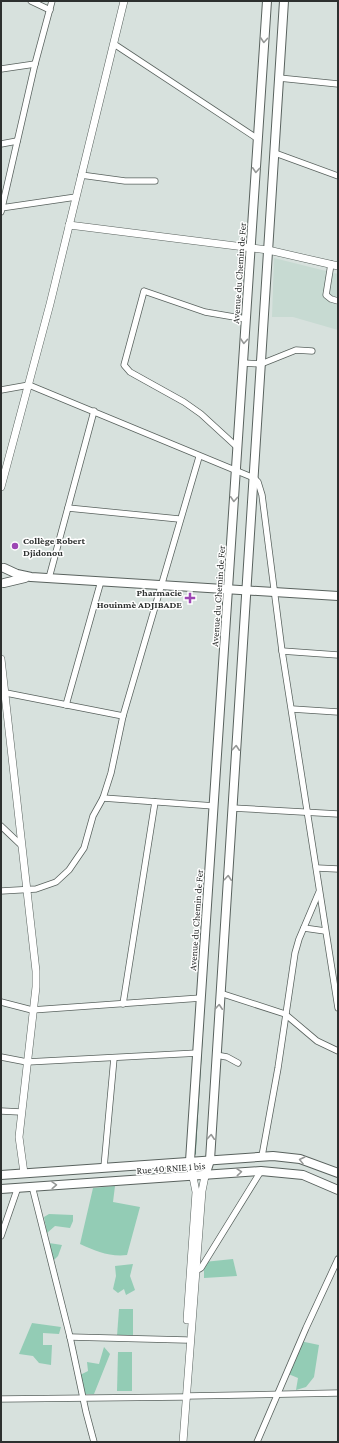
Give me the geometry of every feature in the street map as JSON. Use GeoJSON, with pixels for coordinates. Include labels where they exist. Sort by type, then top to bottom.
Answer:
{"type":"FeatureCollection","features":[{"type":"Feature","properties":{"kind":"main road","name":"Avenue du Chemin de Fer"},"geometry":{"type":"LineString","coordinates":[[193,1176],[190,1161],[267,1]]}},
{"type":"Feature","properties":{"kind":"main road"},"geometry":{"type":"LineString","coordinates":[[205,1176],[210,1160],[284,1]]}},
{"type":"Feature","properties":{"kind":"main road"},"geometry":{"type":"LineString","coordinates":[[3,566],[12,573],[31,577],[338,596]]}},
{"type":"Feature","properties":{"kind":"main road"},"geometry":{"type":"LineString","coordinates":[[3,566],[6,575],[3,585]]}},
{"type":"Feature","properties":{"kind":"main road"},"geometry":{"type":"LineString","coordinates":[[3,585],[31,577]]}},
{"type":"Feature","properties":{"kind":"main road","name":"Rue 40 RNIE 1 bis"},"geometry":{"type":"LineString","coordinates":[[1,1174],[262,1156],[300,1159],[338,1173]]}},
{"type":"Feature","properties":{"kind":"main road","name":"Rue 40 RNIE 1 bis"},"geometry":{"type":"LineString","coordinates":[[1,1189],[261,1171],[303,1175],[338,1190]]}},
{"type":"Feature","properties":{"kind":"street"},"geometry":{"type":"LineString","coordinates":[[31,1],[50,10]]}},
{"type":"Feature","properties":{"kind":"street"},"geometry":{"type":"LineString","coordinates":[[52,1],[35,64],[1,209],[76,197]]}},
{"type":"Feature","properties":{"kind":"street"},"geometry":{"type":"LineString","coordinates":[[1,487],[29,385],[124,1]]}},
{"type":"Feature","properties":{"kind":"street"},"geometry":{"type":"LineString","coordinates":[[114,44],[258,139]]}},
{"type":"Feature","properties":{"kind":"street"},"geometry":{"type":"LineString","coordinates":[[1,69],[35,64]]}},
{"type":"Feature","properties":{"kind":"street"},"geometry":{"type":"LineString","coordinates":[[280,78],[338,84]]}},
{"type":"Feature","properties":{"kind":"street"},"geometry":{"type":"LineString","coordinates":[[1,144],[17,141]]}},
{"type":"Feature","properties":{"kind":"street"},"geometry":{"type":"LineString","coordinates":[[275,152],[338,176]]}},
{"type":"Feature","properties":{"kind":"street"},"geometry":{"type":"LineString","coordinates":[[81,175],[125,181],[155,181]]}},
{"type":"Feature","properties":{"kind":"street"},"geometry":{"type":"LineString","coordinates":[[69,225],[250,247],[335,265],[326,295],[338,302]]}},
{"type":"Feature","properties":{"kind":"street"},"geometry":{"type":"LineString","coordinates":[[237,447],[201,414],[184,402],[130,372],[124,365],[144,291],[205,312],[246,319]]}},
{"type":"Feature","properties":{"kind":"street"},"geometry":{"type":"LineString","coordinates":[[243,363],[261,364],[296,350],[312,351]]}},
{"type":"Feature","properties":{"kind":"street"},"geometry":{"type":"LineString","coordinates":[[1,390],[29,385],[94,411],[199,457],[254,478],[258,482],[262,495],[282,651],[338,1008]]}},
{"type":"Feature","properties":{"kind":"street"},"geometry":{"type":"LineString","coordinates":[[50,578],[94,411]]}},
{"type":"Feature","properties":{"kind":"street"},"geometry":{"type":"LineString","coordinates":[[1,891],[26,890],[56,882],[69,870],[84,848],[93,816],[103,798],[111,773],[123,716],[179,519],[199,457]]}},
{"type":"Feature","properties":{"kind":"street"},"geometry":{"type":"LineString","coordinates":[[68,508],[179,519]]}},
{"type":"Feature","properties":{"kind":"street"},"geometry":{"type":"LineString","coordinates":[[66,705],[101,581]]}},
{"type":"Feature","properties":{"kind":"street"},"geometry":{"type":"LineString","coordinates":[[282,651],[338,655]]}},
{"type":"Feature","properties":{"kind":"street"},"geometry":{"type":"LineString","coordinates":[[1,659],[4,721],[36,971],[19,1137],[24,1173]]}},
{"type":"Feature","properties":{"kind":"street"},"geometry":{"type":"LineString","coordinates":[[3,692],[123,716]]}},
{"type":"Feature","properties":{"kind":"street"},"geometry":{"type":"LineString","coordinates":[[292,709],[338,712]]}},
{"type":"Feature","properties":{"kind":"street"},"geometry":{"type":"LineString","coordinates":[[103,798],[214,806]]}},
{"type":"Feature","properties":{"kind":"street"},"geometry":{"type":"LineString","coordinates":[[123,1004],[155,802]]}},
{"type":"Feature","properties":{"kind":"street"},"geometry":{"type":"LineString","coordinates":[[232,808],[338,814]]}},
{"type":"Feature","properties":{"kind":"street"},"geometry":{"type":"LineString","coordinates":[[1,826],[21,845]]}},
{"type":"Feature","properties":{"kind":"street"},"geometry":{"type":"LineString","coordinates":[[317,868],[338,869]]}},
{"type":"Feature","properties":{"kind":"street"},"geometry":{"type":"LineString","coordinates":[[262,1156],[278,1068],[295,953],[319,892]]}},
{"type":"Feature","properties":{"kind":"street"},"geometry":{"type":"LineString","coordinates":[[304,928],[325,931]]}},
{"type":"Feature","properties":{"kind":"street"},"geometry":{"type":"LineString","coordinates":[[220,993],[285,1014],[317,1041],[338,1051]]}},
{"type":"Feature","properties":{"kind":"street"},"geometry":{"type":"LineString","coordinates":[[1,1002],[32,1010],[201,998]]}},
{"type":"Feature","properties":{"kind":"street"},"geometry":{"type":"LineString","coordinates":[[1,1057],[27,1062],[198,1053]]}},
{"type":"Feature","properties":{"kind":"street"},"geometry":{"type":"LineString","coordinates":[[216,1055],[227,1057],[238,1063]]}},
{"type":"Feature","properties":{"kind":"street"},"geometry":{"type":"LineString","coordinates":[[104,1167],[114,1058]]}},
{"type":"Feature","properties":{"kind":"street"},"geometry":{"type":"LineString","coordinates":[[1,1111],[21,1112]]}},
{"type":"Feature","properties":{"kind":"street"},"geometry":{"type":"LineString","coordinates":[[196,1271],[201,1268],[261,1171]]}},
{"type":"Feature","properties":{"kind":"street","name":"Avenue du Chemin de Fer"},"geometry":{"type":"LineString","coordinates":[[193,1176],[199,1192]]}},
{"type":"Feature","properties":{"kind":"street"},"geometry":{"type":"LineString","coordinates":[[183,1442],[186,1340],[199,1192],[205,1176]]}},
{"type":"Feature","properties":{"kind":"street"},"geometry":{"type":"LineString","coordinates":[[32,1186],[70,1337],[94,1442]]}},
{"type":"Feature","properties":{"kind":"street"},"geometry":{"type":"LineString","coordinates":[[1,1236],[18,1187]]}},
{"type":"Feature","properties":{"kind":"street"},"geometry":{"type":"LineString","coordinates":[[179,1442],[185,1397],[196,1271],[199,1192]]}},
{"type":"Feature","properties":{"kind":"street"},"geometry":{"type":"LineString","coordinates":[[257,1442],[306,1328],[338,1259]]}},
{"type":"Feature","properties":{"kind":"street"},"geometry":{"type":"LineString","coordinates":[[70,1337],[186,1340]]}},
{"type":"Feature","properties":{"kind":"street"},"geometry":{"type":"LineString","coordinates":[[1,1399],[185,1397],[338,1393]]}},
{"type":"Feature","properties":{"kind":"shaded area"},"geometry":{"type":"Polygon","coordinates":[[[274,258],[338,274],[338,330],[293,317],[272,317],[274,258]]]}},
{"type":"Feature","properties":{"kind":"green space"},"geometry":{"type":"Polygon","coordinates":[[[115,1186],[113,1202],[140,1207],[127,1255],[103,1253],[80,1244],[93,1188],[115,1186]]]}},
{"type":"Feature","properties":{"kind":"green space"},"geometry":{"type":"Polygon","coordinates":[[[49,1214],[73,1215],[73,1221],[70,1228],[55,1226],[47,1233],[44,1217],[49,1214]]]}},
{"type":"Feature","properties":{"kind":"green space"},"geometry":{"type":"Polygon","coordinates":[[[49,1243],[62,1245],[58,1256],[52,1262],[49,1243]]]}},
{"type":"Feature","properties":{"kind":"green space"},"geometry":{"type":"Polygon","coordinates":[[[233,1259],[237,1276],[204,1278],[204,1262],[233,1259]]]}},
{"type":"Feature","properties":{"kind":"green space"},"geometry":{"type":"Polygon","coordinates":[[[133,1264],[130,1276],[135,1290],[126,1295],[124,1289],[118,1293],[113,1289],[116,1276],[115,1266],[133,1264]]]}},
{"type":"Feature","properties":{"kind":"green space"},"geometry":{"type":"Polygon","coordinates":[[[119,1309],[133,1309],[133,1337],[117,1336],[119,1309]]]}},
{"type":"Feature","properties":{"kind":"green space"},"geometry":{"type":"Polygon","coordinates":[[[32,1323],[61,1327],[59,1334],[43,1333],[43,1345],[52,1345],[51,1365],[39,1363],[33,1356],[19,1354],[32,1323]]]}},
{"type":"Feature","properties":{"kind":"green space"},"geometry":{"type":"Polygon","coordinates":[[[300,1341],[319,1345],[314,1377],[306,1387],[296,1390],[298,1378],[286,1373],[300,1341]]]}},
{"type":"Feature","properties":{"kind":"green space"},"geometry":{"type":"Polygon","coordinates":[[[104,1347],[110,1354],[94,1394],[82,1394],[78,1376],[88,1371],[87,1362],[99,1364],[104,1347]]]}},
{"type":"Feature","properties":{"kind":"green space"},"geometry":{"type":"Polygon","coordinates":[[[118,1352],[132,1352],[132,1391],[117,1391],[118,1352]]]}},
{"type":"Feature","properties":{"kind":"waterway"},"geometry":{"type":"LineString","coordinates":[[195,1154],[204,1003]]}},
{"type":"Feature","properties":{"kind":"place","name":"Collège Robert Djidonou"},"geometry":{"type":"Point","coordinates":[15,546]}},
{"type":"Feature","properties":{"kind":"place","name":"Pharmacie Houinmè ADJIBADE"},"geometry":{"type":"Point","coordinates":[190,598]}}]}
